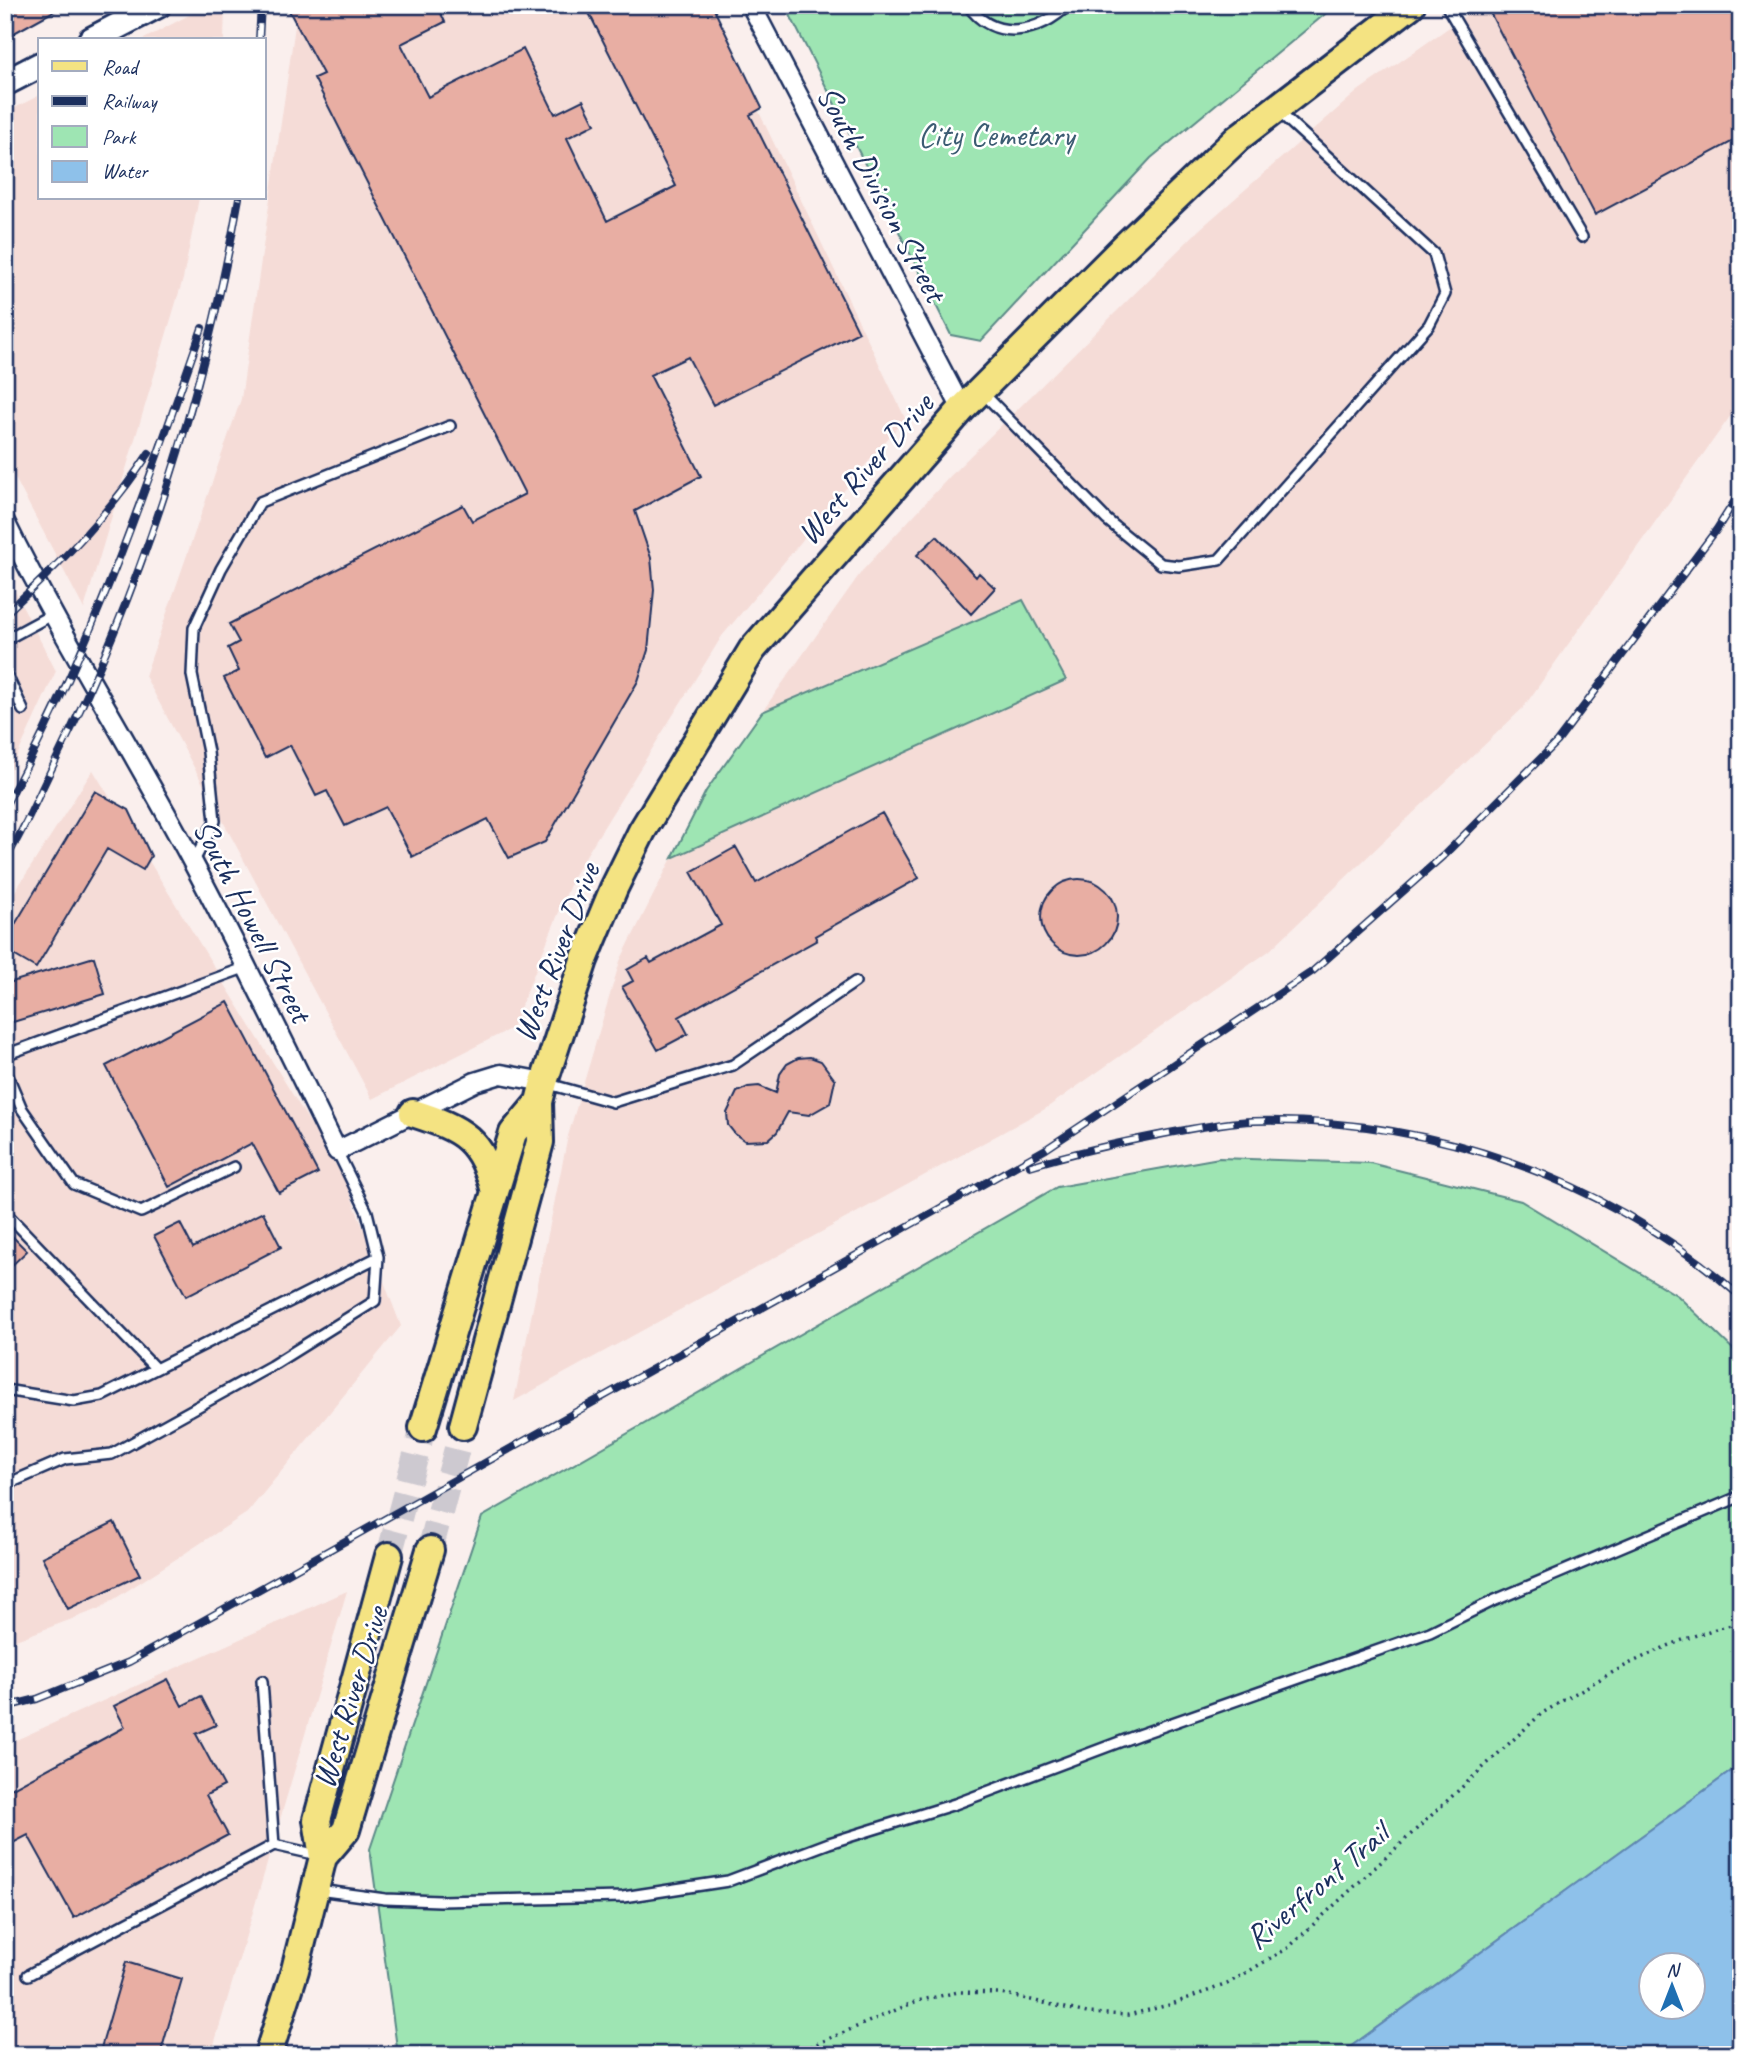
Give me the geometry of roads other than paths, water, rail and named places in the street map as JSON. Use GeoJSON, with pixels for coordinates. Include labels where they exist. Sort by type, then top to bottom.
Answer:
{"type":"FeatureCollection","features":[{"type":"Feature","properties":{"kind":"main road","name":"West River Drive"},"geometry":{"type":"LineString","coordinates":[[423,1429],[513,1133],[541,1092],[584,960],[642,831],[752,650],[971,400],[1219,156],[1275,108],[1411,5]]}},
{"type":"Feature","properties":{"kind":"main road","name":"West River Drive"},"geometry":{"type":"LineString","coordinates":[[463,1426],[540,1142],[541,1092]]}},
{"type":"Feature","properties":{"kind":"main road"},"geometry":{"type":"LineString","coordinates":[[413,1113],[454,1126],[471,1139],[488,1162],[495,1192]]}},
{"type":"Feature","properties":{"kind":"main road","name":"West River Drive"},"geometry":{"type":"LineString","coordinates":[[323,1857],[346,1830],[430,1550]]}},
{"type":"Feature","properties":{"kind":"main road","name":"West River Drive"},"geometry":{"type":"LineString","coordinates":[[268,2055],[295,1970],[323,1857],[317,1820],[389,1556]]}},
{"type":"Feature","properties":{"kind":"street"},"geometry":{"type":"LineString","coordinates":[[93,38],[120,14],[158,5]]}},
{"type":"Feature","properties":{"kind":"street","name":"South Division Street"},"geometry":{"type":"LineString","coordinates":[[751,5],[971,400]]}},
{"type":"Feature","properties":{"kind":"street"},"geometry":{"type":"LineString","coordinates":[[5,83],[38,66]]}},
{"type":"Feature","properties":{"kind":"street","name":"South Howell Street"},"geometry":{"type":"LineString","coordinates":[[5,522],[52,614],[94,683],[193,863],[337,1151]]}},
{"type":"Feature","properties":{"kind":"street"},"geometry":{"type":"LineString","coordinates":[[337,1151],[475,1082],[501,1074],[541,1092]]}},
{"type":"Feature","properties":{"kind":"lane"},"geometry":{"type":"LineString","coordinates":[[968,5],[993,27],[1016,31],[1040,27],[1068,5]]}},
{"type":"Feature","properties":{"kind":"lane"},"geometry":{"type":"LineString","coordinates":[[1446,5],[1582,237]]}},
{"type":"Feature","properties":{"kind":"lane"},"geometry":{"type":"LineString","coordinates":[[971,400],[1161,564],[1179,566],[1219,560],[1429,325],[1446,295],[1434,254],[1275,108]]}},
{"type":"Feature","properties":{"kind":"lane"},"geometry":{"type":"LineString","coordinates":[[193,863],[215,821],[208,752],[192,675],[194,628],[222,569],[260,502],[450,426]]}},
{"type":"Feature","properties":{"kind":"lane"},"geometry":{"type":"LineString","coordinates":[[5,640],[52,614]]}},
{"type":"Feature","properties":{"kind":"lane"},"geometry":{"type":"LineString","coordinates":[[5,671],[23,710]]}},
{"type":"Feature","properties":{"kind":"lane"},"geometry":{"type":"LineString","coordinates":[[5,1055],[247,968]]}},
{"type":"Feature","properties":{"kind":"lane"},"geometry":{"type":"LineString","coordinates":[[541,1092],[613,1102],[733,1065],[855,982]]}},
{"type":"Feature","properties":{"kind":"lane"},"geometry":{"type":"LineString","coordinates":[[5,1069],[22,1109],[74,1184],[141,1212],[234,1167]]}},
{"type":"Feature","properties":{"kind":"lane"},"geometry":{"type":"LineString","coordinates":[[5,1485],[65,1459],[112,1454],[271,1366],[375,1301],[378,1257],[367,1212],[337,1151]]}},
{"type":"Feature","properties":{"kind":"lane"},"geometry":{"type":"LineString","coordinates":[[5,1212],[155,1368]]}},
{"type":"Feature","properties":{"kind":"lane"},"geometry":{"type":"LineString","coordinates":[[5,1390],[74,1401],[102,1396],[378,1257]]}},
{"type":"Feature","properties":{"kind":"lane"},"geometry":{"type":"LineString","coordinates":[[314,1890],[385,1899],[623,1897],[728,1881],[829,1843],[955,1804],[1138,1735],[1430,1632],[1493,1601],[1741,1496]]}},
{"type":"Feature","properties":{"kind":"lane"},"geometry":{"type":"LineString","coordinates":[[262,1682],[274,1845]]}},
{"type":"Feature","properties":{"kind":"lane"},"geometry":{"type":"LineString","coordinates":[[28,1976],[274,1845],[323,1857]]}},
{"type":"Feature","properties":{"kind":"water"},"geometry":{"type":"Polygon","coordinates":[[[1741,1764],[1741,2055],[1339,2055],[1741,1764]]]}},
{"type":"Feature","properties":{"kind":"tunnel"},"geometry":{"type":"LineString","coordinates":[[430,1550],[463,1426]]}},
{"type":"Feature","properties":{"kind":"tunnel"},"geometry":{"type":"LineString","coordinates":[[389,1556],[423,1428]]}},
{"type":"Feature","properties":{"kind":"railway"},"geometry":{"type":"LineString","coordinates":[[259,38],[261,5]]}},
{"type":"Feature","properties":{"kind":"railway"},"geometry":{"type":"LineString","coordinates":[[5,860],[88,693],[143,556],[189,415],[225,271],[239,200]]}},
{"type":"Feature","properties":{"kind":"railway"},"geometry":{"type":"LineString","coordinates":[[5,806],[63,691],[114,571],[202,328]]}},
{"type":"Feature","properties":{"kind":"railway"},"geometry":{"type":"LineString","coordinates":[[5,614],[83,538],[118,497],[149,453]]}},
{"type":"Feature","properties":{"kind":"railway"},"geometry":{"type":"LineString","coordinates":[[5,1707],[37,1699],[129,1662],[1046,1149],[1313,971],[1443,856],[1557,742],[1717,529],[1741,491]]}},
{"type":"Feature","properties":{"kind":"railway"},"geometry":{"type":"LineString","coordinates":[[1030,1166],[1116,1144],[1232,1123],[1320,1123],[1386,1130],[1451,1144],[1514,1163],[1575,1188],[1633,1219],[1689,1255],[1741,1297]]}},
{"type":"Feature","properties":{"kind":"park label","name":"City Cemetary"},"geometry":{"type":"Point","coordinates":[996,134]}}]}
